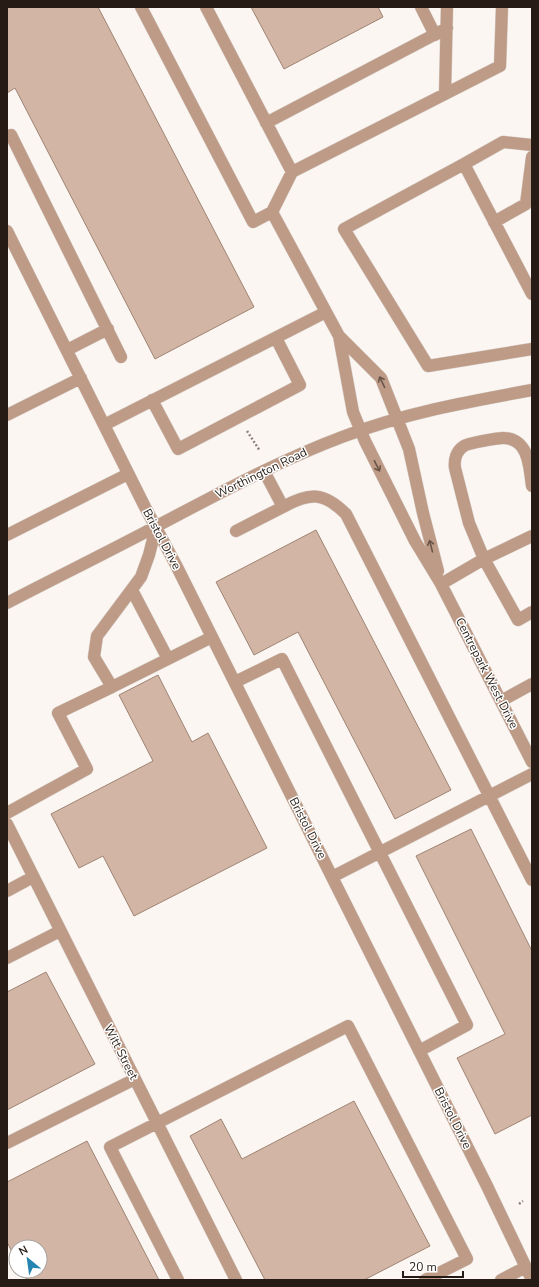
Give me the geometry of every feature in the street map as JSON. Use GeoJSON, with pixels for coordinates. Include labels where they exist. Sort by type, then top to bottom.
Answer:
{"type":"FeatureCollection","features":[{"type":"Feature","properties":{"kind":"street"},"geometry":{"type":"LineString","coordinates":[[141,7],[252,222],[272,212],[292,172],[500,66],[502,7]]}},
{"type":"Feature","properties":{"kind":"street"},"geometry":{"type":"LineString","coordinates":[[206,7],[292,172]]}},
{"type":"Feature","properties":{"kind":"street"},"geometry":{"type":"LineString","coordinates":[[421,7],[435,35]]}},
{"type":"Feature","properties":{"kind":"street"},"geometry":{"type":"LineString","coordinates":[[445,94],[447,7]]}},
{"type":"Feature","properties":{"kind":"street"},"geometry":{"type":"LineString","coordinates":[[266,123],[447,28]]}},
{"type":"Feature","properties":{"kind":"street"},"geometry":{"type":"LineString","coordinates":[[7,136],[11,135],[121,357]]}},
{"type":"Feature","properties":{"kind":"street"},"geometry":{"type":"LineString","coordinates":[[532,145],[503,142],[344,229],[428,366],[532,349]]}},
{"type":"Feature","properties":{"kind":"street"},"geometry":{"type":"LineString","coordinates":[[494,222],[526,204],[532,157]]}},
{"type":"Feature","properties":{"kind":"street"},"geometry":{"type":"LineString","coordinates":[[464,164],[532,294]]}},
{"type":"Feature","properties":{"kind":"street"},"geometry":{"type":"LineString","coordinates":[[272,212],[339,336]]}},
{"type":"Feature","properties":{"kind":"street","name":"Bristol Drive"},"geometry":{"type":"LineString","coordinates":[[7,231],[128,474],[235,682],[532,1280]]}},
{"type":"Feature","properties":{"kind":"street"},"geometry":{"type":"LineString","coordinates":[[104,425],[326,312]]}},
{"type":"Feature","properties":{"kind":"street"},"geometry":{"type":"LineString","coordinates":[[67,350],[108,329]]}},
{"type":"Feature","properties":{"kind":"street","name":"Centrepark West Drive"},"geometry":{"type":"LineString","coordinates":[[339,336],[381,378],[398,418],[409,449],[441,584]]}},
{"type":"Feature","properties":{"kind":"street","name":"Centrepark West Drive"},"geometry":{"type":"LineString","coordinates":[[339,336],[353,412],[360,430],[415,541],[441,584],[532,762]]}},
{"type":"Feature","properties":{"kind":"street"},"geometry":{"type":"LineString","coordinates":[[152,400],[178,449],[300,385],[276,338]]}},
{"type":"Feature","properties":{"kind":"street"},"geometry":{"type":"LineString","coordinates":[[7,415],[81,378]]}},
{"type":"Feature","properties":{"kind":"street","name":"Worthington Road"},"geometry":{"type":"LineString","coordinates":[[7,603],[264,471],[325,443],[398,418],[442,407],[532,390]]}},
{"type":"Feature","properties":{"kind":"street"},"geometry":{"type":"LineString","coordinates":[[532,486],[527,455],[524,448],[511,439],[504,438],[469,444],[463,446],[456,456],[454,462],[455,468],[469,523],[484,560],[518,620],[532,612]]}},
{"type":"Feature","properties":{"kind":"street"},"geometry":{"type":"LineString","coordinates":[[264,471],[283,506]]}},
{"type":"Feature","properties":{"kind":"street"},"geometry":{"type":"LineString","coordinates":[[7,535],[128,474]]}},
{"type":"Feature","properties":{"kind":"street"},"geometry":{"type":"LineString","coordinates":[[236,531],[298,498],[312,496],[325,498],[337,504],[346,514],[532,880]]}},
{"type":"Feature","properties":{"kind":"street"},"geometry":{"type":"LineString","coordinates":[[112,687],[94,657],[97,636],[141,577],[149,555],[156,527]]}},
{"type":"Feature","properties":{"kind":"street"},"geometry":{"type":"LineString","coordinates":[[441,584],[532,536]]}},
{"type":"Feature","properties":{"kind":"street"},"geometry":{"type":"LineString","coordinates":[[132,590],[168,659]]}},
{"type":"Feature","properties":{"kind":"street"},"geometry":{"type":"LineString","coordinates":[[7,813],[87,769],[58,713],[212,637]]}},
{"type":"Feature","properties":{"kind":"street"},"geometry":{"type":"LineString","coordinates":[[235,682],[282,659],[467,1025],[419,1051]]}},
{"type":"Feature","properties":{"kind":"street"},"geometry":{"type":"LineString","coordinates":[[501,701],[532,684]]}},
{"type":"Feature","properties":{"kind":"street"},"geometry":{"type":"LineString","coordinates":[[332,877],[532,774]]}},
{"type":"Feature","properties":{"kind":"street","name":"Witt Street"},"geometry":{"type":"LineString","coordinates":[[7,824],[236,1280]]}},
{"type":"Feature","properties":{"kind":"street"},"geometry":{"type":"LineString","coordinates":[[7,891],[33,877]]}},
{"type":"Feature","properties":{"kind":"street"},"geometry":{"type":"LineString","coordinates":[[7,958],[60,931]]}},
{"type":"Feature","properties":{"kind":"street"},"geometry":{"type":"LineString","coordinates":[[178,1280],[110,1147],[348,1026],[467,1259],[425,1280]]}},
{"type":"Feature","properties":{"kind":"street"},"geometry":{"type":"LineString","coordinates":[[7,1143],[135,1079]]}},
{"type":"Feature","properties":{"kind":"street"},"geometry":{"type":"LineString","coordinates":[[501,1280],[526,1267]]}},
{"type":"Feature","properties":{"kind":"path"},"geometry":{"type":"LineString","coordinates":[[246,429],[260,451]]}},
{"type":"Feature","properties":{"kind":"path"},"geometry":{"type":"LineString","coordinates":[[519,1204],[523,1201]]}},
{"type":"Feature","properties":{"kind":"building"},"geometry":{"type":"Polygon","coordinates":[[[7,7],[98,7],[254,307],[155,359],[15,88],[7,93],[7,7]]]}},
{"type":"Feature","properties":{"kind":"building"},"geometry":{"type":"Polygon","coordinates":[[[251,7],[378,7],[383,17],[284,69],[251,7]]]}},
{"type":"Feature","properties":{"kind":"building"},"geometry":{"type":"Polygon","coordinates":[[[316,530],[451,790],[395,819],[298,632],[254,655],[216,582],[316,530]]]}},
{"type":"Feature","properties":{"kind":"building"},"geometry":{"type":"Polygon","coordinates":[[[158,675],[192,742],[208,733],[267,848],[134,916],[103,856],[79,868],[51,814],[153,761],[119,695],[158,675]]]}},
{"type":"Feature","properties":{"kind":"building"},"geometry":{"type":"Polygon","coordinates":[[[471,829],[532,951],[532,1115],[495,1134],[457,1058],[505,1034],[416,856],[471,829]]]}},
{"type":"Feature","properties":{"kind":"building"},"geometry":{"type":"Polygon","coordinates":[[[46,972],[95,1064],[7,1110],[7,992],[46,972]]]}},
{"type":"Feature","properties":{"kind":"building"},"geometry":{"type":"Polygon","coordinates":[[[354,1101],[430,1246],[364,1280],[265,1280],[190,1136],[221,1119],[242,1159],[354,1101]]]}},
{"type":"Feature","properties":{"kind":"building"},"geometry":{"type":"Polygon","coordinates":[[[87,1141],[159,1280],[27,1280],[48,1279],[48,1239],[8,1239],[8,1244],[7,1182],[87,1141]]]}}]}
